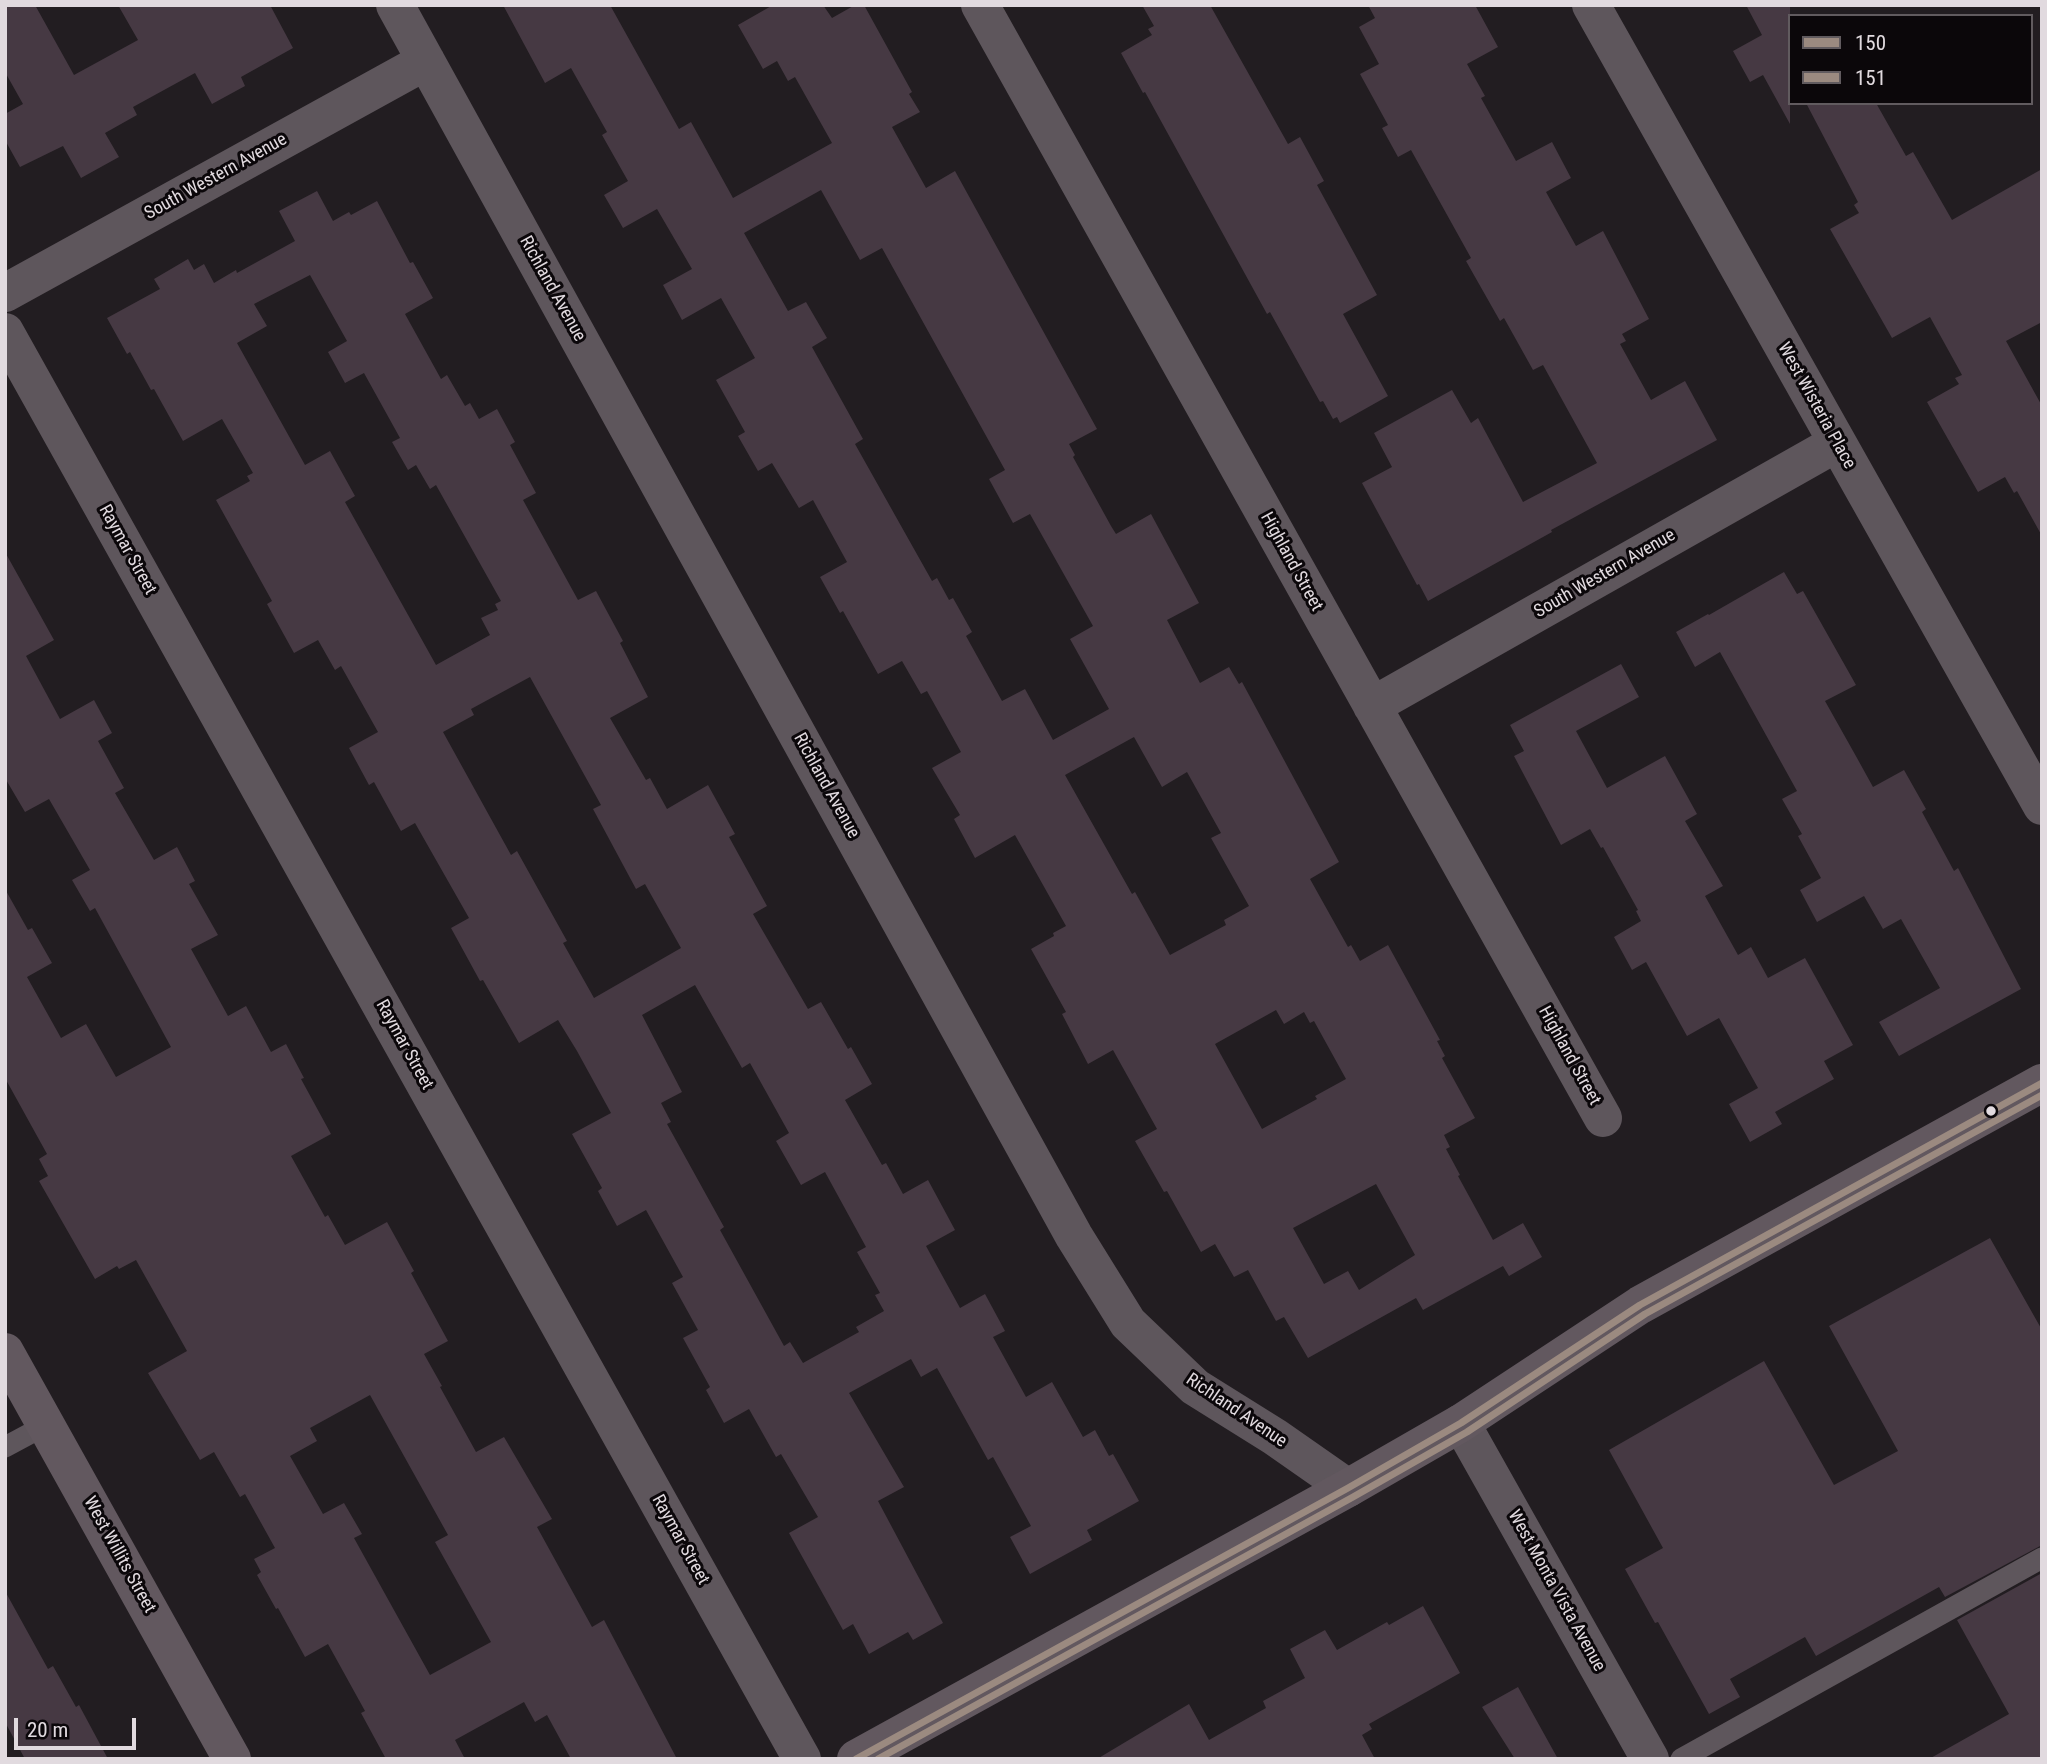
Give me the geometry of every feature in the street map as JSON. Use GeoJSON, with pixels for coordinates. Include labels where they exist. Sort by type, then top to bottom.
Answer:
{"type":"FeatureCollection","features":[{"type":"Feature","properties":{"kind":"street","name":"Richland Avenue"},"geometry":{"type":"LineString","coordinates":[[395,5],[1067,1224],[1128,1323],[1195,1387],[1275,1437],[1348,1488]]}},
{"type":"Feature","properties":{"kind":"street","name":"Highland Street"},"geometry":{"type":"LineString","coordinates":[[980,5],[1603,1118]]}},
{"type":"Feature","properties":{"kind":"street","name":"West Wisteria Place"},"geometry":{"type":"LineString","coordinates":[[1591,5],[2042,806]]}},
{"type":"Feature","properties":{"kind":"street","name":"South Western Avenue"},"geometry":{"type":"LineString","coordinates":[[5,293],[426,61]]}},
{"type":"Feature","properties":{"kind":"street","name":"Raymar Street"},"geometry":{"type":"LineString","coordinates":[[5,332],[802,1759]]}},
{"type":"Feature","properties":{"kind":"street","name":"South Western Avenue"},"geometry":{"type":"LineString","coordinates":[[1372,706],[1837,443]]}},
{"type":"Feature","properties":{"kind":"street"},"geometry":{"type":"LineString","coordinates":[[856,1759],[1348,1488],[1461,1423],[1640,1305],[2042,1083]]}},
{"type":"Feature","properties":{"kind":"street","name":"West Willits Street"},"geometry":{"type":"LineString","coordinates":[[5,1352],[232,1759]]}},
{"type":"Feature","properties":{"kind":"street","name":"West Monta Vista Avenue"},"geometry":{"type":"LineString","coordinates":[[1461,1423],[1650,1759]]}},
{"type":"Feature","properties":{"kind":"lane"},"geometry":{"type":"LineString","coordinates":[[5,1447],[46,1424]]}},
{"type":"Feature","properties":{"kind":"lane"},"geometry":{"type":"LineString","coordinates":[[1681,1759],[2042,1558]]}},
{"type":"Feature","properties":{"kind":"building"},"geometry":{"type":"Polygon","coordinates":[[[5,5],[35,5],[74,75],[138,40],[118,5],[270,5],[293,48],[241,77],[245,86],[212,104],[195,73],[133,107],[137,115],[105,133],[119,157],[81,178],[63,146],[20,167],[5,140],[5,114],[23,104],[5,72],[5,5]]]}},
{"type":"Feature","properties":{"kind":"building"},"geometry":{"type":"Polygon","coordinates":[[[503,5],[610,5],[679,129],[691,122],[733,198],[832,143],[795,77],[788,81],[777,61],[763,69],[738,25],[773,5],[823,5],[832,18],[855,5],[864,5],[912,92],[909,94],[920,112],[892,127],[926,188],[955,171],[1097,429],[1069,444],[1075,455],[1073,457],[1111,526],[1116,534],[1151,514],[1199,603],[1167,620],[1200,683],[1229,667],[1239,684],[1242,682],[1339,862],[1310,879],[1348,947],[1351,945],[1360,961],[1388,945],[1440,1040],[1437,1041],[1445,1056],[1442,1058],[1475,1118],[1444,1135],[1450,1147],[1446,1149],[1460,1175],[1458,1176],[1493,1240],[1523,1223],[1542,1257],[1509,1276],[1503,1266],[1423,1310],[1416,1298],[1308,1358],[1284,1317],[1276,1321],[1248,1270],[1234,1277],[1215,1244],[1201,1252],[1135,1141],[1157,1129],[1113,1050],[1088,1064],[1062,1014],[1066,1012],[1031,949],[1066,926],[1015,835],[975,858],[954,819],[960,815],[932,768],[961,752],[927,691],[921,694],[902,661],[878,674],[843,611],[840,613],[820,577],[847,562],[813,500],[799,508],[772,463],[758,471],[738,436],[745,432],[716,380],[755,358],[721,298],[682,320],[663,285],[692,269],[657,209],[623,228],[604,195],[628,181],[602,135],[607,132],[571,68],[545,83],[503,5]],[[821,190],[744,233],[788,311],[806,302],[827,338],[812,347],[863,439],[855,444],[932,581],[937,578],[949,600],[953,598],[972,632],[966,636],[1002,701],[1025,689],[1053,740],[1109,709],[1070,639],[1093,626],[1030,514],[1013,523],[989,479],[1005,470],[882,248],[860,260],[821,190]],[[1134,737],[1065,775],[1170,955],[1226,925],[1224,920],[1249,906],[1211,838],[1221,833],[1187,772],[1162,787],[1134,737]],[[1276,1010],[1215,1044],[1262,1129],[1317,1099],[1315,1096],[1346,1079],[1314,1021],[1310,1023],[1304,1012],[1284,1024],[1276,1010]],[[1376,1184],[1293,1228],[1324,1284],[1348,1271],[1359,1290],[1415,1255],[1376,1184]]]}},
{"type":"Feature","properties":{"kind":"building"},"geometry":{"type":"Polygon","coordinates":[[[1142,5],[1210,5],[1288,144],[1300,137],[1324,181],[1317,185],[1377,295],[1343,314],[1388,396],[1340,423],[1337,417],[1333,419],[1323,401],[1320,402],[1270,312],[1267,314],[1121,53],[1152,35],[1148,29],[1154,26],[1142,5]]]}},
{"type":"Feature","properties":{"kind":"building"},"geometry":{"type":"Polygon","coordinates":[[[1368,5],[1475,5],[1498,47],[1467,64],[1485,96],[1481,98],[1516,161],[1552,142],[1571,178],[1546,192],[1576,246],[1603,231],[1649,319],[1622,334],[1626,341],[1620,344],[1651,400],[1685,381],[1717,440],[1551,530],[1552,532],[1428,601],[1362,483],[1392,467],[1374,433],[1452,390],[1471,423],[1478,418],[1523,502],[1597,463],[1543,365],[1533,370],[1504,318],[1500,321],[1466,261],[1471,258],[1411,150],[1398,157],[1382,128],[1388,125],[1360,74],[1379,64],[1359,27],[1375,18],[1368,5]]]}},
{"type":"Feature","properties":{"kind":"building"},"geometry":{"type":"Polygon","coordinates":[[[1746,5],[1790,5],[1790,124],[1763,75],[1750,82],[1733,51],[1762,35],[1746,5]]]}},
{"type":"Feature","properties":{"kind":"building"},"geometry":{"type":"Polygon","coordinates":[[[1807,105],[1877,105],[1906,156],[1913,152],[1952,220],[2042,169],[2042,322],[2006,341],[2042,406],[2042,536],[2017,491],[2014,493],[2005,477],[1978,492],[1927,402],[1959,384],[1955,378],[1962,375],[1930,317],[1892,338],[1830,229],[1859,213],[1854,205],[1858,202],[1807,105]]]}},
{"type":"Feature","properties":{"kind":"building"},"geometry":{"type":"Polygon","coordinates":[[[317,191],[333,221],[377,201],[410,263],[413,262],[433,298],[405,314],[441,379],[447,375],[465,406],[470,403],[479,419],[497,409],[515,442],[510,445],[536,493],[523,500],[578,600],[596,591],[623,641],[620,643],[648,697],[610,718],[646,780],[650,778],[667,809],[708,785],[735,834],[729,837],[767,906],[753,914],[808,1009],[821,1002],[872,1084],[845,1100],[882,1165],[886,1163],[903,1194],[928,1180],[955,1230],[926,1246],[960,1308],[985,1294],[1005,1331],[993,1337],[1026,1397],[1052,1382],[1083,1437],[1095,1430],[1109,1456],[1113,1454],[1139,1501],[1087,1530],[1092,1540],[1030,1574],[1010,1537],[1031,1526],[993,1457],[988,1460],[937,1368],[921,1377],[911,1359],[849,1393],[904,1487],[878,1501],[943,1623],[913,1640],[908,1632],[869,1654],[853,1624],[843,1630],[789,1533],[818,1517],[781,1454],[776,1457],[749,1409],[724,1423],[706,1390],[710,1387],[683,1338],[698,1330],[672,1283],[683,1277],[646,1210],[617,1226],[598,1191],[602,1188],[572,1134],[611,1113],[577,1051],[558,1020],[519,1043],[451,928],[469,918],[415,823],[401,831],[374,782],[369,785],[349,748],[378,732],[341,666],[335,670],[318,640],[294,653],[267,604],[272,601],[216,500],[250,481],[247,476],[253,473],[222,419],[183,441],[154,389],[151,390],[130,352],[127,354],[107,318],[160,289],[154,279],[188,259],[194,270],[204,264],[214,283],[295,241],[279,211],[317,191]],[[310,275],[254,304],[267,326],[237,343],[305,465],[330,451],[355,496],[345,502],[436,665],[490,635],[481,618],[498,610],[495,604],[501,601],[436,485],[430,489],[416,465],[408,470],[392,442],[400,438],[364,373],[345,383],[328,352],[347,341],[310,275]],[[530,677],[471,709],[474,715],[443,732],[511,855],[517,851],[567,941],[563,943],[594,998],[681,948],[645,884],[636,889],[593,809],[601,805],[530,677]],[[695,985],[642,1015],[682,1092],[661,1103],[671,1122],[667,1124],[724,1227],[720,1230],[784,1346],[790,1342],[803,1363],[859,1332],[856,1327],[884,1311],[875,1295],[880,1293],[857,1252],[866,1247],[825,1172],[801,1185],[776,1141],[789,1133],[750,1063],[742,1068],[695,985]]]}},
{"type":"Feature","properties":{"kind":"building"},"geometry":{"type":"Polygon","coordinates":[[[5,552],[54,640],[26,656],[60,719],[94,700],[112,733],[98,741],[124,788],[115,793],[154,860],[177,847],[195,881],[189,884],[218,935],[191,949],[228,1016],[246,1006],[271,1052],[286,1044],[304,1078],[301,1079],[331,1134],[291,1156],[325,1217],[328,1215],[345,1245],[387,1222],[448,1341],[424,1354],[442,1386],[440,1387],[476,1452],[504,1437],[552,1519],[537,1527],[592,1627],[604,1620],[677,1759],[571,1759],[547,1715],[535,1722],[524,1702],[455,1740],[465,1759],[386,1759],[361,1713],[365,1711],[328,1644],[305,1657],[257,1575],[261,1572],[254,1559],[275,1548],[245,1494],[240,1497],[214,1452],[200,1460],[148,1373],[187,1351],[136,1260],[119,1269],[117,1266],[95,1279],[39,1181],[48,1176],[39,1159],[47,1154],[5,1078],[5,889],[28,930],[32,928],[52,963],[27,977],[61,1038],[86,1024],[116,1077],[171,1047],[95,908],[90,911],[72,880],[90,870],[49,799],[25,812],[5,778],[5,552]],[[370,1395],[310,1428],[317,1441],[290,1456],[323,1514],[344,1503],[362,1534],[354,1538],[430,1675],[491,1642],[435,1542],[448,1535],[370,1395]]]}},
{"type":"Feature","properties":{"kind":"building"},"geometry":{"type":"Polygon","coordinates":[[[1784,572],[1797,594],[1803,591],[1856,685],[1825,701],[1873,787],[1904,770],[1926,809],[1922,812],[1954,871],[1958,868],[2021,989],[1899,1056],[1879,1022],[1940,988],[1901,919],[1883,929],[1864,896],[1817,922],[1800,890],[1821,878],[1798,836],[1802,834],[1782,799],[1797,791],[1720,652],[1695,667],[1676,632],[1784,572]]]}},
{"type":"Feature","properties":{"kind":"building"},"geometry":{"type":"Polygon","coordinates":[[[1621,664],[1639,697],[1576,731],[1607,788],[1665,756],[1697,814],[1685,821],[1723,886],[1705,896],[1738,955],[1751,947],[1768,978],[1805,958],[1853,1045],[1824,1061],[1834,1079],[1775,1112],[1782,1124],[1750,1142],[1729,1104],[1758,1088],[1719,1018],[1687,1036],[1646,962],[1632,970],[1614,937],[1641,921],[1636,911],[1638,910],[1590,829],[1561,845],[1514,756],[1524,751],[1510,725],[1621,664]]]}},
{"type":"Feature","properties":{"kind":"building"},"geometry":{"type":"Polygon","coordinates":[[[1990,1238],[2042,1330],[2042,1545],[1945,1597],[1939,1587],[1816,1656],[1805,1637],[1730,1679],[1740,1697],[1709,1714],[1625,1569],[1663,1548],[1609,1450],[1764,1361],[1834,1485],[1898,1451],[1829,1326],[1990,1238]]]}},
{"type":"Feature","properties":{"kind":"building"},"geometry":{"type":"Polygon","coordinates":[[[2042,1573],[2042,1759],[1929,1759],[2009,1714],[1957,1620],[2042,1573]]]}},
{"type":"Feature","properties":{"kind":"building"},"geometry":{"type":"Polygon","coordinates":[[[5,1591],[48,1669],[53,1666],[76,1707],[79,1705],[108,1759],[25,1759],[5,1722],[5,1591]]]}},
{"type":"Feature","properties":{"kind":"building"},"geometry":{"type":"Polygon","coordinates":[[[1423,1606],[1460,1673],[1369,1724],[1372,1729],[1362,1735],[1375,1759],[1097,1759],[1189,1704],[1209,1740],[1266,1708],[1263,1701],[1305,1678],[1290,1649],[1325,1630],[1337,1650],[1387,1622],[1389,1625],[1423,1606]]]}},
{"type":"Feature","properties":{"kind":"building"},"geometry":{"type":"Polygon","coordinates":[[[1518,1687],[1558,1759],[1515,1759],[1482,1707],[1518,1687]]]}},
{"type":"Feature","properties":{"kind":"transit line","name":"150"},"geometry":{"type":"LineString","coordinates":[[856,1759],[1348,1488],[1461,1423],[1640,1305],[2042,1083]]}},
{"type":"Feature","properties":{"kind":"transit line","name":"151"},"geometry":{"type":"LineString","coordinates":[[878,1759],[1467,1432],[1645,1314],[2042,1095]]}}]}
